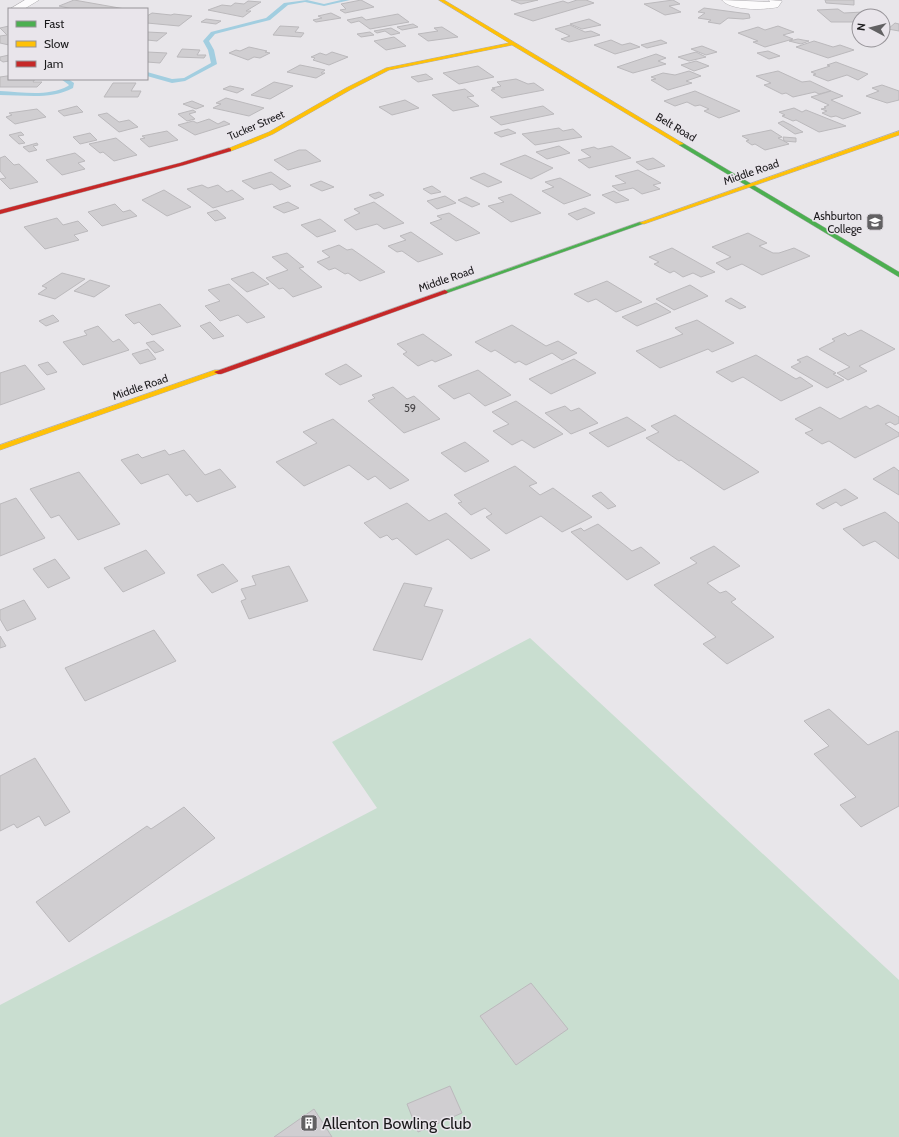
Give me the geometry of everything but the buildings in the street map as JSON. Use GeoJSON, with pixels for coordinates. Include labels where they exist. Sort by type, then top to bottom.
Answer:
{"type":"FeatureCollection","features":[{"type":"Feature","properties":{"kind":"street"},"geometry":{"type":"LineString","coordinates":[[17,8],[34,0]]}},
{"type":"Feature","properties":{"kind":"street","name":"Belt Road"},"geometry":{"type":"LineString","coordinates":[[441,0],[899,275]]}},
{"type":"Feature","properties":{"kind":"street"},"geometry":{"type":"LineString","coordinates":[[728,0],[742,4],[762,6],[774,5],[776,1],[774,0]]}},
{"type":"Feature","properties":{"kind":"street","name":"Tucker Street"},"geometry":{"type":"LineString","coordinates":[[0,212],[182,164],[238,147],[290,124],[371,76],[388,69],[513,43]]}},
{"type":"Feature","properties":{"kind":"street","name":"Middle Road"},"geometry":{"type":"LineString","coordinates":[[0,448],[899,133]]}},
{"type":"Feature","properties":{"kind":"green space"},"geometry":{"type":"Polygon","coordinates":[[[530,638],[899,980],[899,1137],[0,1137],[0,1005],[377,808],[332,742],[530,638]]]}},
{"type":"Feature","properties":{"kind":"waterway"},"geometry":{"type":"LineString","coordinates":[[148,74],[172,81],[185,79],[214,64],[211,50],[206,41],[213,33],[268,19],[286,4],[305,1],[324,5],[348,0]]}},
{"type":"Feature","properties":{"kind":"waterway"},"geometry":{"type":"LineString","coordinates":[[0,93],[46,95],[63,91],[71,87],[72,84],[66,80]]}},
{"type":"Feature","properties":{"kind":"traffic: fast"},"geometry":{"type":"LineString","coordinates":[[681,144],[899,275]]}},
{"type":"Feature","properties":{"kind":"traffic: fast"},"geometry":{"type":"LineString","coordinates":[[445,292],[642,223]]}},
{"type":"Feature","properties":{"kind":"traffic: slow"},"geometry":{"type":"LineString","coordinates":[[441,0],[681,144]]}},
{"type":"Feature","properties":{"kind":"traffic: slow"},"geometry":{"type":"LineString","coordinates":[[229,150],[271,133],[368,78],[388,69],[513,43]]}},
{"type":"Feature","properties":{"kind":"traffic: slow"},"geometry":{"type":"LineString","coordinates":[[642,223],[899,133]]}},
{"type":"Feature","properties":{"kind":"traffic: slow"},"geometry":{"type":"LineString","coordinates":[[0,448],[218,372]]}},
{"type":"Feature","properties":{"kind":"traffic: jam"},"geometry":{"type":"LineString","coordinates":[[0,212],[182,164],[229,150]]}},
{"type":"Feature","properties":{"kind":"traffic: jam"},"geometry":{"type":"LineString","coordinates":[[218,372],[445,292]]}},
{"type":"Feature","properties":{"kind":"place","name":"Ashburton College"},"geometry":{"type":"Point","coordinates":[875,222]}},
{"type":"Feature","properties":{"kind":"place","name":"Allenton Bowling Club"},"geometry":{"type":"Point","coordinates":[309,1123]}}]}
